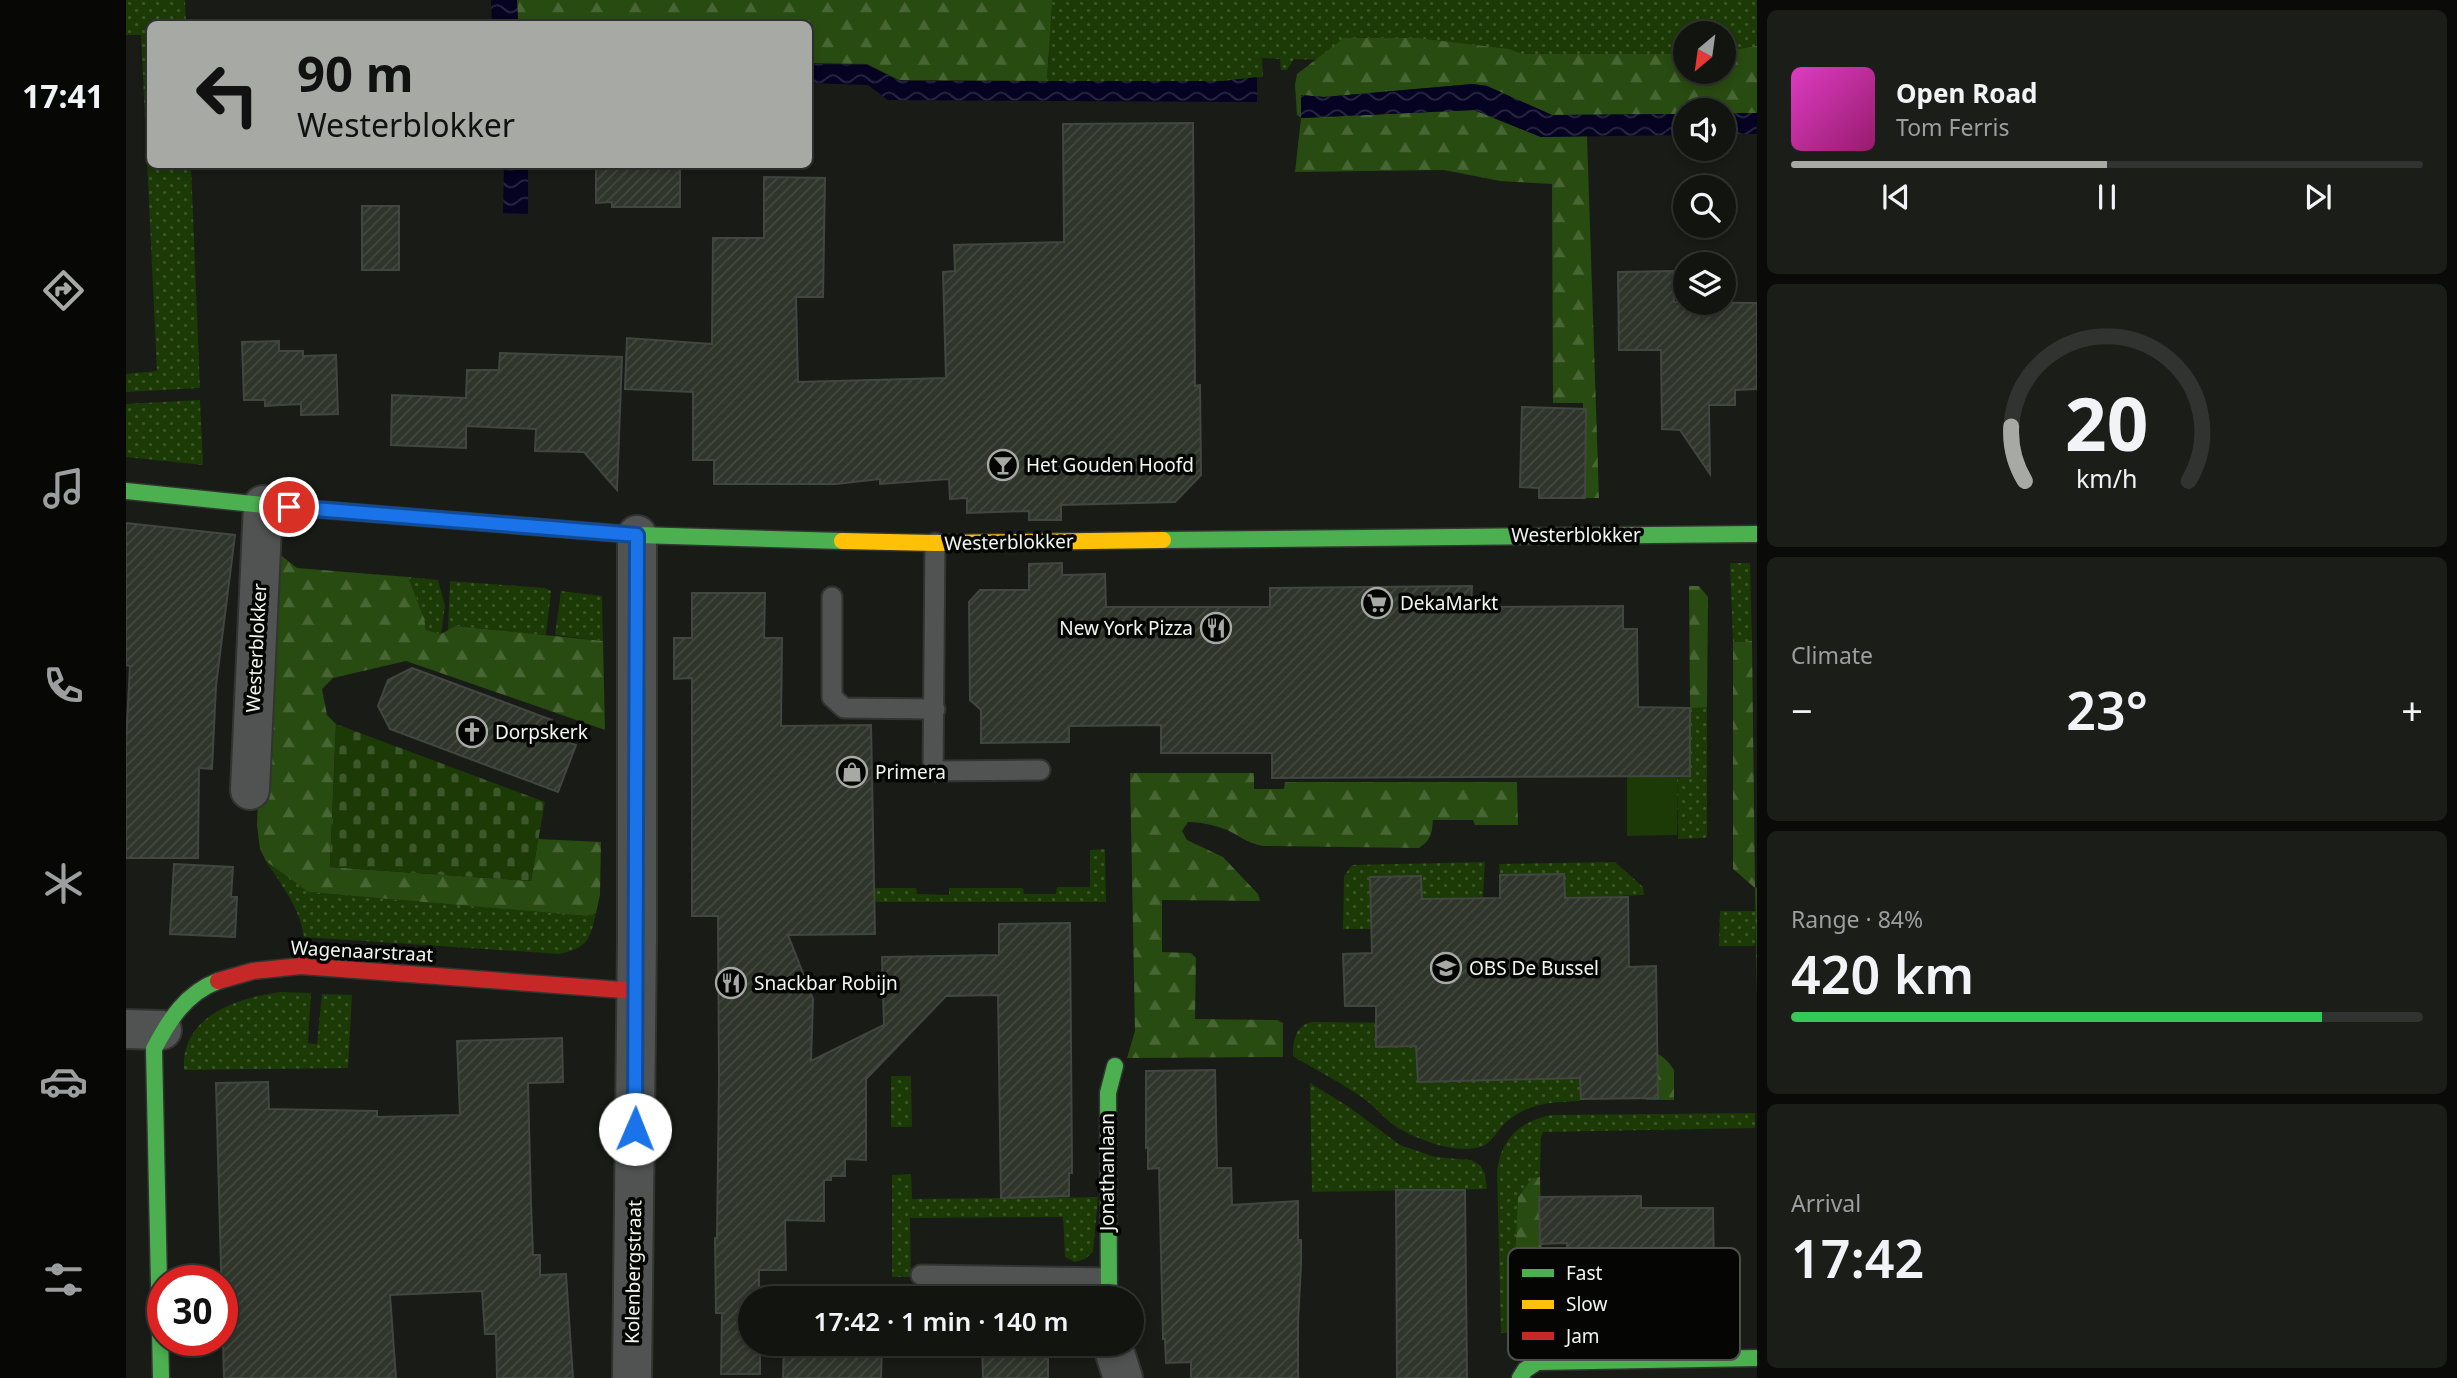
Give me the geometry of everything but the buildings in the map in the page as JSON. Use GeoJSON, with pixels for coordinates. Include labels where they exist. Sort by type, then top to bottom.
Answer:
{"type":"FeatureCollection","features":[{"type":"Feature","properties":{"kind":"street","name":"Westerblokker"},"geometry":{"type":"LineString","coordinates":[[126,491],[262,505],[637,535],[935,543],[1757,534]]}},
{"type":"Feature","properties":{"kind":"street","name":"Westerblokker"},"geometry":{"type":"LineString","coordinates":[[250,790],[262,505]]}},
{"type":"Feature","properties":{"kind":"street","name":"Kolenbergstraat"},"geometry":{"type":"LineString","coordinates":[[632,1378],[637,535]]}},
{"type":"Feature","properties":{"kind":"street","name":"Wagenaarstraat"},"geometry":{"type":"LineString","coordinates":[[161,1378],[154,1049],[144,1029],[180,1007],[202,987],[228,975],[267,967],[301,966],[636,990]]}},
{"type":"Feature","properties":{"kind":"street","name":"Jonathanlaan"},"geometry":{"type":"LineString","coordinates":[[1108,1286],[1108,1093],[1115,1066]]}},
{"type":"Feature","properties":{"kind":"street"},"geometry":{"type":"LineString","coordinates":[[1116,1356],[1123,1378]]}},
{"type":"Feature","properties":{"kind":"street"},"geometry":{"type":"LineString","coordinates":[[1520,1378],[1525,1370],[1536,1362],[1645,1360]]}},
{"type":"Feature","properties":{"kind":"lane"},"geometry":{"type":"LineString","coordinates":[[935,543],[933,771],[1040,770]]}},
{"type":"Feature","properties":{"kind":"lane"},"geometry":{"type":"LineString","coordinates":[[832,597],[832,697],[844,708],[935,709]]}},
{"type":"Feature","properties":{"kind":"lane"},"geometry":{"type":"LineString","coordinates":[[921,1275],[1107,1278]]}},
{"type":"Feature","properties":{"kind":"green space"},"geometry":{"type":"Polygon","coordinates":[[[126,0],[185,0],[186,21],[147,21],[147,161],[141,35],[126,35],[126,0]]]}},
{"type":"Feature","properties":{"kind":"green space"},"geometry":{"type":"Polygon","coordinates":[[[517,0],[1757,0],[1757,75],[1736,74],[1736,21],[1673,21],[1673,72],[1294,59],[1287,70],[1281,70],[1280,59],[1262,58],[1263,77],[1224,81],[1047,81],[1049,55],[812,25],[812,21],[772,21],[517,0]]]}},
{"type":"Feature","properties":{"kind":"green space"},"geometry":{"type":"Polygon","coordinates":[[[517,0],[1052,0],[1047,81],[899,80],[867,64],[812,63],[812,21],[518,21],[517,0]]]}},
{"type":"Feature","properties":{"kind":"green space"},"geometry":{"type":"Polygon","coordinates":[[[1344,38],[1417,38],[1509,49],[1522,54],[1673,54],[1673,84],[1736,84],[1736,50],[1757,46],[1757,113],[1736,113],[1736,98],[1673,98],[1673,114],[1552,115],[1487,86],[1473,84],[1324,97],[1301,95],[1302,118],[1474,110],[1541,137],[1587,136],[1599,498],[1583,498],[1583,403],[1553,403],[1552,184],[1500,181],[1444,170],[1295,172],[1301,118],[1297,115],[1297,74],[1344,38]]]}},
{"type":"Feature","properties":{"kind":"green space"},"geometry":{"type":"Polygon","coordinates":[[[147,168],[191,168],[200,388],[126,392],[126,374],[157,371],[147,168]]]}},
{"type":"Feature","properties":{"kind":"green space"},"geometry":{"type":"Polygon","coordinates":[[[200,400],[203,465],[126,457],[126,404],[200,400]]]}},
{"type":"Feature","properties":{"kind":"green space"},"geometry":{"type":"Polygon","coordinates":[[[278,553],[297,568],[408,577],[426,630],[441,634],[455,626],[603,641],[605,730],[406,661],[333,678],[322,689],[327,715],[336,724],[330,867],[531,881],[538,839],[601,842],[600,895],[596,913],[587,916],[308,892],[266,861],[260,849],[257,825],[268,565],[278,553]]]}},
{"type":"Feature","properties":{"kind":"green space"},"geometry":{"type":"Polygon","coordinates":[[[1730,563],[1750,563],[1752,641],[1733,642],[1730,563]]]}},
{"type":"Feature","properties":{"kind":"green space"},"geometry":{"type":"Polygon","coordinates":[[[408,577],[438,580],[445,606],[441,634],[426,630],[408,577]]]}},
{"type":"Feature","properties":{"kind":"green space"},"geometry":{"type":"Polygon","coordinates":[[[450,581],[545,588],[551,591],[546,635],[455,626],[448,630],[450,581]]]}},
{"type":"Feature","properties":{"kind":"green space"},"geometry":{"type":"Polygon","coordinates":[[[1689,586],[1699,586],[1708,597],[1707,707],[1690,708],[1689,586]]]}},
{"type":"Feature","properties":{"kind":"green space"},"geometry":{"type":"Polygon","coordinates":[[[561,591],[602,596],[603,641],[555,635],[561,591]]]}},
{"type":"Feature","properties":{"kind":"green space"},"geometry":{"type":"Polygon","coordinates":[[[1752,641],[1757,995],[1755,888],[1733,869],[1733,642],[1752,641]]]}},
{"type":"Feature","properties":{"kind":"green space"},"geometry":{"type":"Polygon","coordinates":[[[1690,707],[1707,707],[1707,835],[1705,838],[1678,839],[1677,776],[1690,776],[1690,707]]]}},
{"type":"Feature","properties":{"kind":"green space"},"geometry":{"type":"Polygon","coordinates":[[[336,724],[545,802],[531,881],[330,867],[336,724]]]}},
{"type":"Feature","properties":{"kind":"green space"},"geometry":{"type":"Polygon","coordinates":[[[1130,773],[1254,773],[1254,789],[1284,789],[1285,782],[1517,782],[1518,825],[1475,825],[1473,820],[1433,820],[1430,836],[1419,848],[1263,846],[1227,830],[1188,822],[1182,831],[1187,840],[1223,857],[1258,894],[1260,901],[1162,900],[1162,952],[1191,953],[1196,958],[1195,1019],[1277,1020],[1283,1023],[1283,1057],[1127,1058],[1135,1031],[1130,773]]]}},
{"type":"Feature","properties":{"kind":"green space"},"geometry":{"type":"Polygon","coordinates":[[[1677,776],[1677,835],[1627,836],[1627,777],[1677,776]]]}},
{"type":"Feature","properties":{"kind":"green space"},"geometry":{"type":"Polygon","coordinates":[[[1105,849],[1106,902],[874,902],[874,888],[916,888],[917,894],[949,895],[949,888],[1023,888],[1024,894],[1056,894],[1057,887],[1090,887],[1090,850],[1105,849]]]}},
{"type":"Feature","properties":{"kind":"green space"},"geometry":{"type":"Polygon","coordinates":[[[266,861],[308,892],[587,916],[596,913],[586,941],[577,948],[560,954],[304,937],[294,907],[266,861]]]}},
{"type":"Feature","properties":{"kind":"green space"},"geometry":{"type":"Polygon","coordinates":[[[1485,862],[1483,897],[1422,899],[1421,876],[1370,877],[1371,929],[1343,929],[1344,876],[1352,865],[1485,862]]]}},
{"type":"Feature","properties":{"kind":"green space"},"geometry":{"type":"Polygon","coordinates":[[[1615,862],[1643,887],[1644,895],[1565,898],[1564,875],[1500,875],[1499,864],[1615,862]]]}},
{"type":"Feature","properties":{"kind":"green space"},"geometry":{"type":"Polygon","coordinates":[[[1720,911],[1756,911],[1755,946],[1719,946],[1720,911]]]}},
{"type":"Feature","properties":{"kind":"green space"},"geometry":{"type":"Polygon","coordinates":[[[281,992],[311,993],[308,1043],[317,1044],[322,994],[352,995],[348,1068],[184,1070],[185,1051],[192,1036],[214,1013],[246,999],[281,992]]]}},
{"type":"Feature","properties":{"kind":"green space"},"geometry":{"type":"Polygon","coordinates":[[[1312,1022],[1415,1023],[1418,1082],[1534,1079],[1580,1074],[1580,1101],[1550,1103],[1522,1111],[1505,1123],[1483,1146],[1462,1149],[1437,1145],[1395,1126],[1358,1095],[1293,1056],[1299,1030],[1312,1022]]]}},
{"type":"Feature","properties":{"kind":"green space"},"geometry":{"type":"Polygon","coordinates":[[[1645,1050],[1662,1056],[1674,1070],[1674,1100],[1646,1100],[1645,1050]]]}},
{"type":"Feature","properties":{"kind":"green space"},"geometry":{"type":"Polygon","coordinates":[[[891,1076],[911,1076],[912,1127],[891,1127],[891,1076]]]}},
{"type":"Feature","properties":{"kind":"green space"},"geometry":{"type":"Polygon","coordinates":[[[1310,1083],[1349,1107],[1400,1145],[1435,1157],[1471,1160],[1480,1165],[1485,1174],[1487,1189],[1312,1192],[1310,1083]]]}},
{"type":"Feature","properties":{"kind":"green space"},"geometry":{"type":"Polygon","coordinates":[[[1755,1113],[1755,1128],[1543,1132],[1540,1177],[1532,1178],[1518,1225],[1516,1248],[1508,1248],[1508,1333],[1501,1333],[1497,1171],[1499,1159],[1514,1132],[1531,1121],[1553,1115],[1755,1113]]]}},
{"type":"Feature","properties":{"kind":"green space"},"geometry":{"type":"Polygon","coordinates":[[[911,1174],[912,1199],[1098,1197],[1093,1252],[1085,1259],[1075,1262],[1065,1257],[1063,1217],[910,1218],[911,1277],[892,1277],[892,1175],[911,1174]]]}},
{"type":"Feature","properties":{"kind":"green space"},"geometry":{"type":"Polygon","coordinates":[[[1540,1177],[1542,1248],[1515,1248],[1518,1198],[1532,1178],[1540,1177]]]}},
{"type":"Feature","properties":{"kind":"water"},"geometry":{"type":"Polygon","coordinates":[[[491,0],[517,0],[518,21],[492,21],[491,0]]]}},
{"type":"Feature","properties":{"kind":"water"},"geometry":{"type":"Polygon","coordinates":[[[812,64],[867,65],[900,81],[1224,81],[1257,77],[1257,102],[888,100],[868,85],[812,83],[812,64]]]}},
{"type":"Feature","properties":{"kind":"water"},"geometry":{"type":"Polygon","coordinates":[[[1473,84],[1487,86],[1552,115],[1673,114],[1673,135],[1541,137],[1474,110],[1301,118],[1301,95],[1324,97],[1473,84]]]}},
{"type":"Feature","properties":{"kind":"water"},"geometry":{"type":"Polygon","coordinates":[[[1736,113],[1757,113],[1757,134],[1736,134],[1736,113]]]}},
{"type":"Feature","properties":{"kind":"water"},"geometry":{"type":"Polygon","coordinates":[[[504,168],[528,168],[528,214],[503,213],[504,168]]]}},
{"type":"Feature","properties":{"kind":"traffic: fast"},"geometry":{"type":"LineString","coordinates":[[126,491],[263,505],[637,535],[842,541]]}},
{"type":"Feature","properties":{"kind":"traffic: fast"},"geometry":{"type":"LineString","coordinates":[[1163,540],[1757,534]]}},
{"type":"Feature","properties":{"kind":"traffic: fast"},"geometry":{"type":"LineString","coordinates":[[161,1378],[154,1049],[166,1028],[188,1000],[218,981]]}},
{"type":"Feature","properties":{"kind":"traffic: fast"},"geometry":{"type":"LineString","coordinates":[[1109,1286],[1108,1093],[1115,1066]]}},
{"type":"Feature","properties":{"kind":"traffic: fast"},"geometry":{"type":"LineString","coordinates":[[1740,1358],[1757,1358]]}},
{"type":"Feature","properties":{"kind":"traffic: fast"},"geometry":{"type":"LineString","coordinates":[[1520,1378],[1525,1370],[1537,1362],[1647,1360]]}},
{"type":"Feature","properties":{"kind":"traffic: slow"},"geometry":{"type":"LineString","coordinates":[[842,541],[935,543],[1163,540]]}},
{"type":"Feature","properties":{"kind":"traffic: jam"},"geometry":{"type":"LineString","coordinates":[[218,981],[253,971],[301,966],[636,991]]}},
{"type":"Feature","properties":{"kind":"place","name":"Het Gouden Hoofd"},"geometry":{"type":"Point","coordinates":[1003,465]}},
{"type":"Feature","properties":{"kind":"place","name":"DekaMarkt"},"geometry":{"type":"Point","coordinates":[1377,603]}},
{"type":"Feature","properties":{"kind":"place","name":"New York Pizza"},"geometry":{"type":"Point","coordinates":[1216,628]}},
{"type":"Feature","properties":{"kind":"place","name":"Dorpskerk"},"geometry":{"type":"Point","coordinates":[472,732]}},
{"type":"Feature","properties":{"kind":"place","name":"Primera"},"geometry":{"type":"Point","coordinates":[852,772]}},
{"type":"Feature","properties":{"kind":"place","name":"OBS De Bussel"},"geometry":{"type":"Point","coordinates":[1446,968]}},
{"type":"Feature","properties":{"kind":"place","name":"Snackbar Robijn"},"geometry":{"type":"Point","coordinates":[731,983]}},
{"type":"Feature","properties":{"kind":"route"},"geometry":{"type":"LineString","coordinates":[[289,507],[637,535],[635,1129]]}}]}
